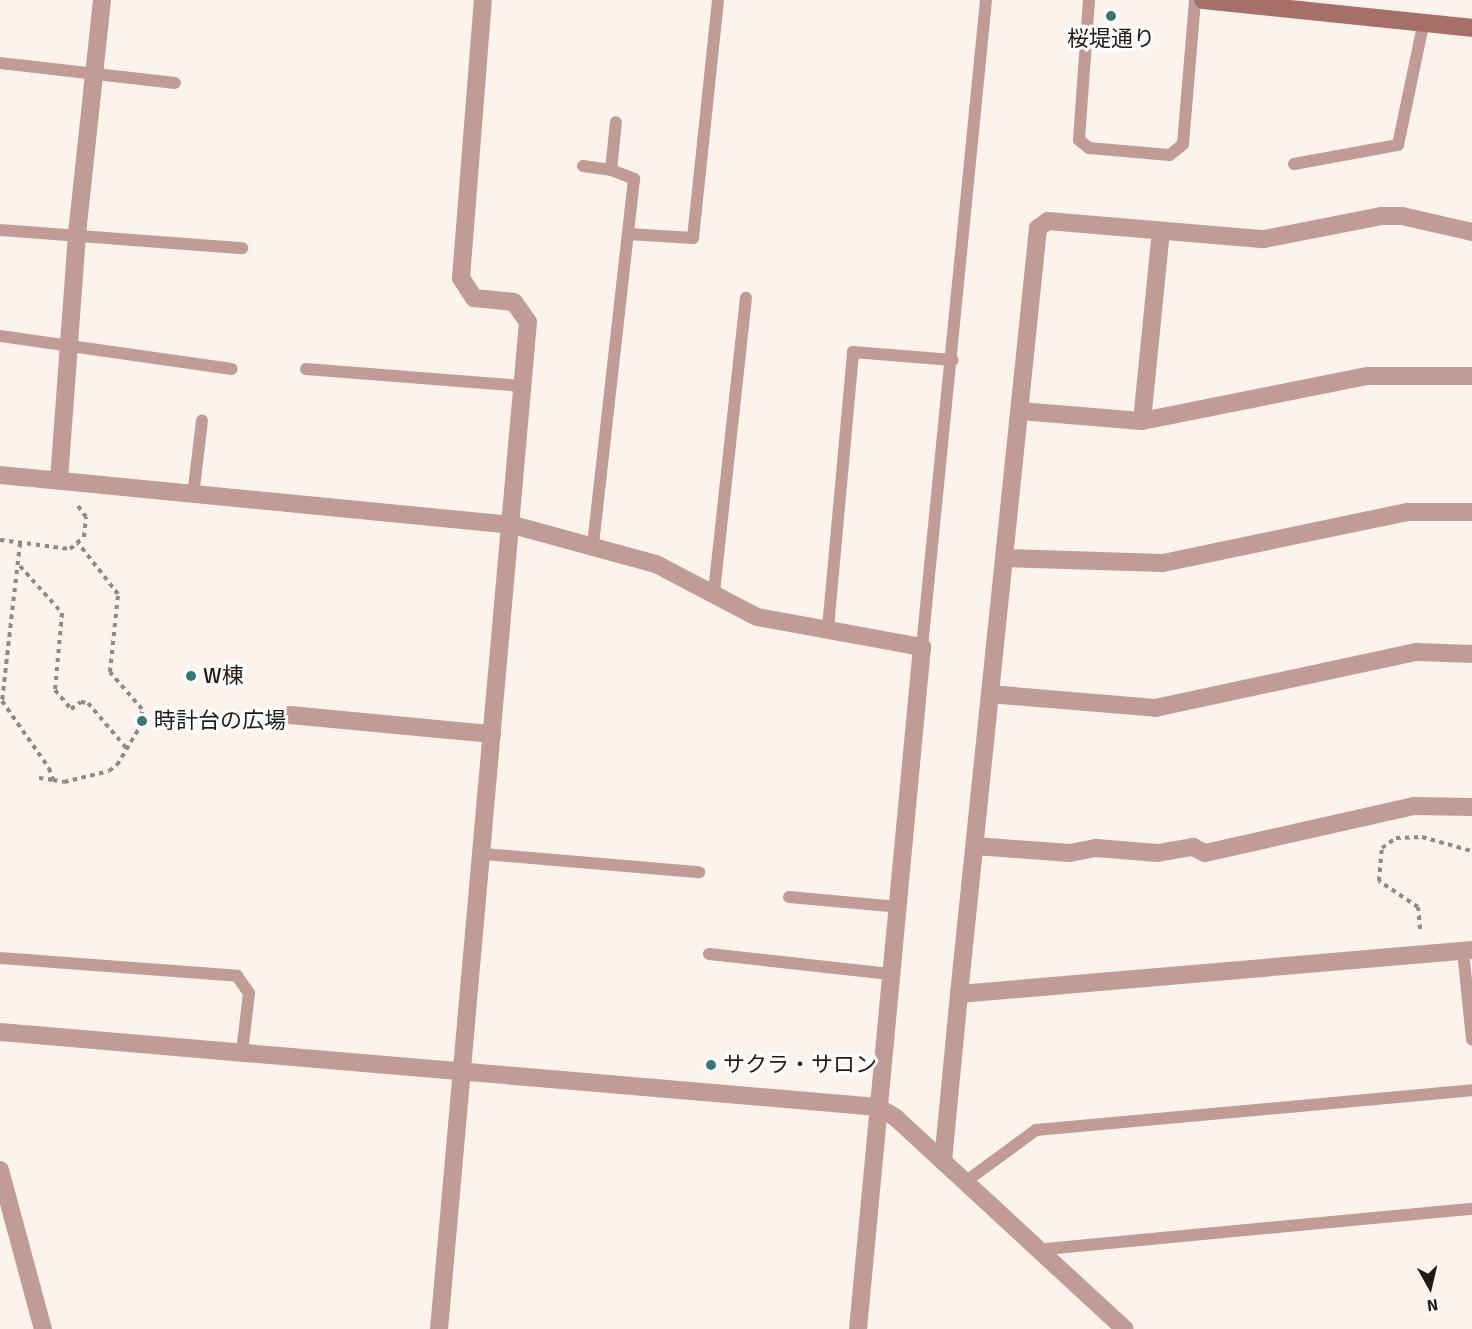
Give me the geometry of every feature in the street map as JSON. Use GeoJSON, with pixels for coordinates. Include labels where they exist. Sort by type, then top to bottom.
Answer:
{"type":"FeatureCollection","features":[{"type":"Feature","properties":{"kind":"street"},"geometry":{"type":"LineString","coordinates":[[59,480],[77,234],[102,0]]}},
{"type":"Feature","properties":{"kind":"street"},"geometry":{"type":"LineString","coordinates":[[439,1329],[513,525],[528,322],[514,302],[474,298],[461,278],[483,0]]}},
{"type":"Feature","properties":{"kind":"street"},"geometry":{"type":"LineString","coordinates":[[1203,0],[1424,21],[1472,28]]}},
{"type":"Feature","properties":{"kind":"street"},"geometry":{"type":"LineString","coordinates":[[943,1161],[1038,228],[1048,221],[1264,239],[1381,216],[1401,216],[1472,232]]}},
{"type":"Feature","properties":{"kind":"street"},"geometry":{"type":"LineString","coordinates":[[1142,421],[1161,231]]}},
{"type":"Feature","properties":{"kind":"street"},"geometry":{"type":"LineString","coordinates":[[1020,411],[1142,421],[1368,376],[1472,376]]}},
{"type":"Feature","properties":{"kind":"street"},"geometry":{"type":"LineString","coordinates":[[0,475],[193,496],[513,525],[656,564],[714,592],[757,617],[828,628],[922,647],[858,1329]]}},
{"type":"Feature","properties":{"kind":"street"},"geometry":{"type":"LineString","coordinates":[[1004,558],[1163,563],[1407,512],[1472,513]]}},
{"type":"Feature","properties":{"kind":"street"},"geometry":{"type":"LineString","coordinates":[[990,694],[1155,708],[1417,652],[1472,654]]}},
{"type":"Feature","properties":{"kind":"street"},"geometry":{"type":"LineString","coordinates":[[290,715],[492,734]]}},
{"type":"Feature","properties":{"kind":"street"},"geometry":{"type":"LineString","coordinates":[[975,846],[1070,853],[1096,848],[1158,853],[1193,847],[1205,853],[1413,806],[1472,807]]}},
{"type":"Feature","properties":{"kind":"street"},"geometry":{"type":"LineString","coordinates":[[959,994],[1468,950]]}},
{"type":"Feature","properties":{"kind":"street"},"geometry":{"type":"LineString","coordinates":[[0,1032],[462,1069],[878,1107],[943,1161],[1035,1250],[1125,1329]]}},
{"type":"Feature","properties":{"kind":"street"},"geometry":{"type":"LineString","coordinates":[[0,1170],[43,1329]]}},
{"type":"Feature","properties":{"kind":"lane"},"geometry":{"type":"LineString","coordinates":[[628,234],[693,238],[718,0]]}},
{"type":"Feature","properties":{"kind":"lane"},"geometry":{"type":"LineString","coordinates":[[922,647],[953,360],[986,0]]}},
{"type":"Feature","properties":{"kind":"lane"},"geometry":{"type":"LineString","coordinates":[[1089,0],[1079,140],[1089,148],[1170,155],[1183,144],[1196,0]]}},
{"type":"Feature","properties":{"kind":"lane"},"geometry":{"type":"LineString","coordinates":[[1294,164],[1398,145],[1424,21]]}},
{"type":"Feature","properties":{"kind":"lane"},"geometry":{"type":"LineString","coordinates":[[0,63],[175,83]]}},
{"type":"Feature","properties":{"kind":"lane"},"geometry":{"type":"LineString","coordinates":[[611,170],[616,122]]}},
{"type":"Feature","properties":{"kind":"lane"},"geometry":{"type":"LineString","coordinates":[[583,166],[611,170],[634,179],[593,547]]}},
{"type":"Feature","properties":{"kind":"lane"},"geometry":{"type":"LineString","coordinates":[[0,230],[242,248]]}},
{"type":"Feature","properties":{"kind":"lane"},"geometry":{"type":"LineString","coordinates":[[714,592],[746,298]]}},
{"type":"Feature","properties":{"kind":"lane"},"geometry":{"type":"LineString","coordinates":[[0,336],[47,341],[68,349],[232,369]]}},
{"type":"Feature","properties":{"kind":"lane"},"geometry":{"type":"LineString","coordinates":[[828,628],[853,352],[953,360]]}},
{"type":"Feature","properties":{"kind":"lane"},"geometry":{"type":"LineString","coordinates":[[306,369],[523,386]]}},
{"type":"Feature","properties":{"kind":"lane"},"geometry":{"type":"LineString","coordinates":[[193,496],[202,421]]}},
{"type":"Feature","properties":{"kind":"lane"},"geometry":{"type":"LineString","coordinates":[[483,854],[699,872]]}},
{"type":"Feature","properties":{"kind":"lane"},"geometry":{"type":"LineString","coordinates":[[789,897],[898,907]]}},
{"type":"Feature","properties":{"kind":"lane"},"geometry":{"type":"LineString","coordinates":[[1468,950],[1472,1040]]}},
{"type":"Feature","properties":{"kind":"lane"},"geometry":{"type":"LineString","coordinates":[[709,954],[890,975]]}},
{"type":"Feature","properties":{"kind":"lane"},"geometry":{"type":"LineString","coordinates":[[0,958],[237,976],[249,993],[242,1052]]}},
{"type":"Feature","properties":{"kind":"lane"},"geometry":{"type":"LineString","coordinates":[[965,1182],[1036,1130],[1472,1090]]}},
{"type":"Feature","properties":{"kind":"lane"},"geometry":{"type":"LineString","coordinates":[[1035,1250],[1472,1209]]}},
{"type":"Feature","properties":{"kind":"path"},"geometry":{"type":"LineString","coordinates":[[0,540],[70,549],[84,537],[86,517],[59,480]]}},
{"type":"Feature","properties":{"kind":"path"},"geometry":{"type":"LineString","coordinates":[[20,543],[20,566],[1,701],[49,768],[53,780]]}},
{"type":"Feature","properties":{"kind":"path"},"geometry":{"type":"LineString","coordinates":[[39,778],[64,782],[109,771],[128,750],[141,725],[142,709],[110,672],[117,594],[78,543]]}},
{"type":"Feature","properties":{"kind":"path"},"geometry":{"type":"LineString","coordinates":[[20,566],[62,613],[55,690],[71,709],[81,702],[88,703],[128,750]]}},
{"type":"Feature","properties":{"kind":"path"},"geometry":{"type":"LineString","coordinates":[[1420,929],[1418,907],[1379,881],[1382,848],[1396,838],[1422,837],[1472,851]]}},
{"type":"Feature","properties":{"kind":"place","name":"桜堤通り"},"geometry":{"type":"Point","coordinates":[1111,16]}},
{"type":"Feature","properties":{"kind":"place","name":"W棟"},"geometry":{"type":"Point","coordinates":[191,676]}},
{"type":"Feature","properties":{"kind":"place","name":"時計台の広場"},"geometry":{"type":"Point","coordinates":[142,721]}},
{"type":"Feature","properties":{"kind":"place","name":"サクラ・サロン"},"geometry":{"type":"Point","coordinates":[711,1065]}}]}
